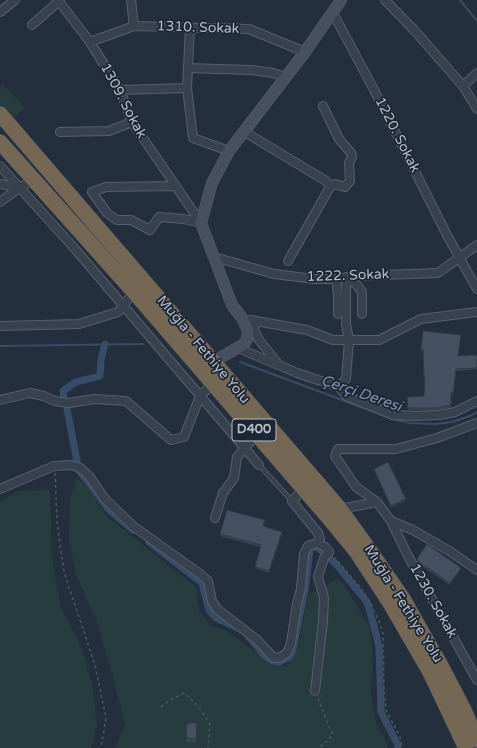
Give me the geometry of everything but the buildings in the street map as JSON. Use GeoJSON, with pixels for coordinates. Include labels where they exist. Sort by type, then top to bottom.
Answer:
{"type":"FeatureCollection","features":[{"type":"Feature","properties":{"kind":"highway","name":"Muğla - Fethiye Yolu"},"geometry":{"type":"LineString","coordinates":[[0,114],[340,509],[403,599],[441,666],[464,710],[477,740]]}},
{"type":"Feature","properties":{"kind":"highway","name":"Muğla - Fethiye Yolu"},"geometry":{"type":"LineString","coordinates":[[0,142],[134,292],[356,551],[390,603],[430,672],[466,748]]}},
{"type":"Feature","properties":{"kind":"street"},"geometry":{"type":"LineString","coordinates":[[0,12],[15,0]]}},
{"type":"Feature","properties":{"kind":"street"},"geometry":{"type":"LineString","coordinates":[[131,0],[134,26]]}},
{"type":"Feature","properties":{"kind":"street"},"geometry":{"type":"LineString","coordinates":[[213,362],[244,344],[247,339],[248,332],[242,318],[232,305],[201,223],[212,182],[229,151],[243,131],[305,52],[341,0]]}},
{"type":"Feature","properties":{"kind":"street"},"geometry":{"type":"LineString","coordinates":[[385,0],[463,86],[477,109]]}},
{"type":"Feature","properties":{"kind":"street"},"geometry":{"type":"LineString","coordinates":[[32,25],[58,1]]}},
{"type":"Feature","properties":{"kind":"street","name":"1309. Sokak"},"geometry":{"type":"LineString","coordinates":[[58,1],[90,42],[120,90],[132,122],[201,223]]}},
{"type":"Feature","properties":{"kind":"street","name":"1220. Sokak"},"geometry":{"type":"LineString","coordinates":[[333,13],[373,88],[448,237],[477,288]]}},
{"type":"Feature","properties":{"kind":"street","name":"1310. Sokak"},"geometry":{"type":"LineString","coordinates":[[90,42],[134,26],[249,29],[305,52]]}},
{"type":"Feature","properties":{"kind":"street"},"geometry":{"type":"LineString","coordinates":[[190,27],[187,88],[193,138],[229,151]]}},
{"type":"Feature","properties":{"kind":"street"},"geometry":{"type":"LineString","coordinates":[[188,68],[251,70],[273,73],[285,77]]}},
{"type":"Feature","properties":{"kind":"street"},"geometry":{"type":"LineString","coordinates":[[463,86],[477,73]]}},
{"type":"Feature","properties":{"kind":"street"},"geometry":{"type":"LineString","coordinates":[[120,90],[187,88]]}},
{"type":"Feature","properties":{"kind":"street"},"geometry":{"type":"LineString","coordinates":[[288,261],[330,187],[335,184],[345,187],[350,181],[349,163],[352,157],[351,153],[339,139],[323,106]]}},
{"type":"Feature","properties":{"kind":"street"},"geometry":{"type":"LineString","coordinates":[[60,132],[109,131],[132,122]]}},
{"type":"Feature","properties":{"kind":"street"},"geometry":{"type":"LineString","coordinates":[[243,131],[326,181],[330,187]]}},
{"type":"Feature","properties":{"kind":"street"},"geometry":{"type":"LineString","coordinates":[[0,166],[75,249],[259,465]]}},
{"type":"Feature","properties":{"kind":"street"},"geometry":{"type":"LineString","coordinates":[[0,202],[34,179]]}},
{"type":"Feature","properties":{"kind":"street"},"geometry":{"type":"LineString","coordinates":[[0,184],[19,188]]}},
{"type":"Feature","properties":{"kind":"street"},"geometry":{"type":"LineString","coordinates":[[175,186],[106,187],[92,192],[106,213],[117,220],[132,220],[150,230],[159,217],[184,219],[201,223]]}},
{"type":"Feature","properties":{"kind":"street","name":"1222. Sokak"},"geometry":{"type":"LineString","coordinates":[[214,257],[274,274],[314,279],[336,279],[346,277],[438,273],[460,256],[477,246]]}},
{"type":"Feature","properties":{"kind":"street"},"geometry":{"type":"LineString","coordinates":[[346,277],[357,285],[362,292],[362,314]]}},
{"type":"Feature","properties":{"kind":"street"},"geometry":{"type":"LineString","coordinates":[[339,387],[346,379],[349,340],[346,324],[346,277]]}},
{"type":"Feature","properties":{"kind":"street"},"geometry":{"type":"LineString","coordinates":[[336,279],[338,314]]}},
{"type":"Feature","properties":{"kind":"street"},"geometry":{"type":"LineString","coordinates":[[0,326],[79,324],[118,312],[134,292]]}},
{"type":"Feature","properties":{"kind":"street"},"geometry":{"type":"LineString","coordinates":[[242,318],[308,330],[333,340],[379,340],[421,319],[477,312]]}},
{"type":"Feature","properties":{"kind":"street"},"geometry":{"type":"LineString","coordinates":[[255,321],[254,329],[259,340],[280,365]]}},
{"type":"Feature","properties":{"kind":"street"},"geometry":{"type":"LineString","coordinates":[[238,348],[297,373],[339,387],[346,396],[393,415],[439,415],[455,412],[477,401]]}},
{"type":"Feature","properties":{"kind":"street"},"geometry":{"type":"LineString","coordinates":[[0,400],[30,393],[44,396],[55,402],[69,403],[94,399],[126,401],[171,440],[184,437],[200,396],[213,384]]}},
{"type":"Feature","properties":{"kind":"street","name":"1230. Sokak"},"geometry":{"type":"LineString","coordinates":[[477,423],[437,438],[396,449],[338,449],[335,456],[356,487],[377,502],[391,521],[407,554],[477,680]]}},
{"type":"Feature","properties":{"kind":"street"},"geometry":{"type":"LineString","coordinates":[[216,518],[223,493],[234,478],[237,457],[257,434]]}},
{"type":"Feature","properties":{"kind":"street"},"geometry":{"type":"LineString","coordinates":[[0,489],[54,466],[71,465],[80,468],[90,477],[104,498],[133,526],[208,581],[212,601],[217,609],[257,640],[274,658],[281,657],[287,653],[291,643],[297,603],[301,589],[304,554],[308,546],[317,543],[320,539],[318,534],[292,501],[304,489]]}},
{"type":"Feature","properties":{"kind":"street"},"geometry":{"type":"LineString","coordinates":[[340,509],[377,502]]}},
{"type":"Feature","properties":{"kind":"street"},"geometry":{"type":"LineString","coordinates":[[391,521],[413,530],[451,552],[477,570]]}},
{"type":"Feature","properties":{"kind":"street"},"geometry":{"type":"LineString","coordinates":[[315,691],[324,598],[318,577],[326,555],[325,547],[317,543]]}},
{"type":"Feature","properties":{"kind":"lane"},"geometry":{"type":"LineString","coordinates":[[259,465],[292,501]]}},
{"type":"Feature","properties":{"kind":"path"},"geometry":{"type":"LineString","coordinates":[[54,466],[58,522],[64,572],[95,665],[106,718],[101,748]]}},
{"type":"Feature","properties":{"kind":"path"},"geometry":{"type":"LineString","coordinates":[[326,555],[360,587],[371,604],[379,621],[383,634],[384,691],[386,710],[400,737],[402,748]]}},
{"type":"Feature","properties":{"kind":"path"},"geometry":{"type":"LineString","coordinates":[[315,691],[333,735],[319,748]]}},
{"type":"Feature","properties":{"kind":"path"},"geometry":{"type":"LineString","coordinates":[[161,707],[170,700],[184,693],[197,705],[210,724],[208,748]]}},
{"type":"Feature","properties":{"kind":"green space"},"geometry":{"type":"Polygon","coordinates":[[[3,84],[25,108],[13,119],[0,104],[0,87],[3,84]]]}},
{"type":"Feature","properties":{"kind":"green space"},"geometry":{"type":"Polygon","coordinates":[[[76,478],[88,486],[107,517],[196,587],[199,610],[211,626],[225,630],[274,665],[287,666],[299,639],[309,594],[338,579],[345,586],[370,628],[373,664],[371,693],[376,723],[387,743],[387,748],[115,748],[125,724],[97,622],[75,572],[69,539],[70,499],[76,478]]]}},
{"type":"Feature","properties":{"kind":"green space"},"geometry":{"type":"Polygon","coordinates":[[[50,490],[52,558],[61,608],[81,646],[93,688],[97,727],[91,748],[0,748],[0,502],[18,491],[50,490]]]}},
{"type":"Feature","properties":{"kind":"waterway"},"geometry":{"type":"LineString","coordinates":[[460,0],[477,21]]}},
{"type":"Feature","properties":{"kind":"waterway"},"geometry":{"type":"LineString","coordinates":[[64,397],[63,391],[76,382],[100,376],[101,360],[105,344]]}},
{"type":"Feature","properties":{"kind":"waterway","name":"Çerçi Deresi"},"geometry":{"type":"LineString","coordinates":[[0,346],[143,344]]}},
{"type":"Feature","properties":{"kind":"waterway","name":"Çerçi Deresi"},"geometry":{"type":"LineString","coordinates":[[240,362],[388,417]]}},
{"type":"Feature","properties":{"kind":"waterway"},"geometry":{"type":"LineString","coordinates":[[67,409],[77,461]]}},
{"type":"Feature","properties":{"kind":"waterway","name":"Çerçi Deresi"},"geometry":{"type":"LineString","coordinates":[[392,419],[410,423],[435,424],[452,422],[477,412]]}},
{"type":"Feature","properties":{"kind":"waterway"},"geometry":{"type":"LineString","coordinates":[[79,471],[108,509],[133,530]]}},
{"type":"Feature","properties":{"kind":"waterway"},"geometry":{"type":"LineString","coordinates":[[149,542],[202,583],[209,610],[216,618],[238,628]]}},
{"type":"Feature","properties":{"kind":"waterway"},"geometry":{"type":"LineString","coordinates":[[249,637],[264,655],[273,661],[279,662],[289,657],[292,653],[305,590],[310,549],[312,547],[318,548],[336,564],[367,602],[379,647],[381,712],[398,745],[398,748]]}}]}
